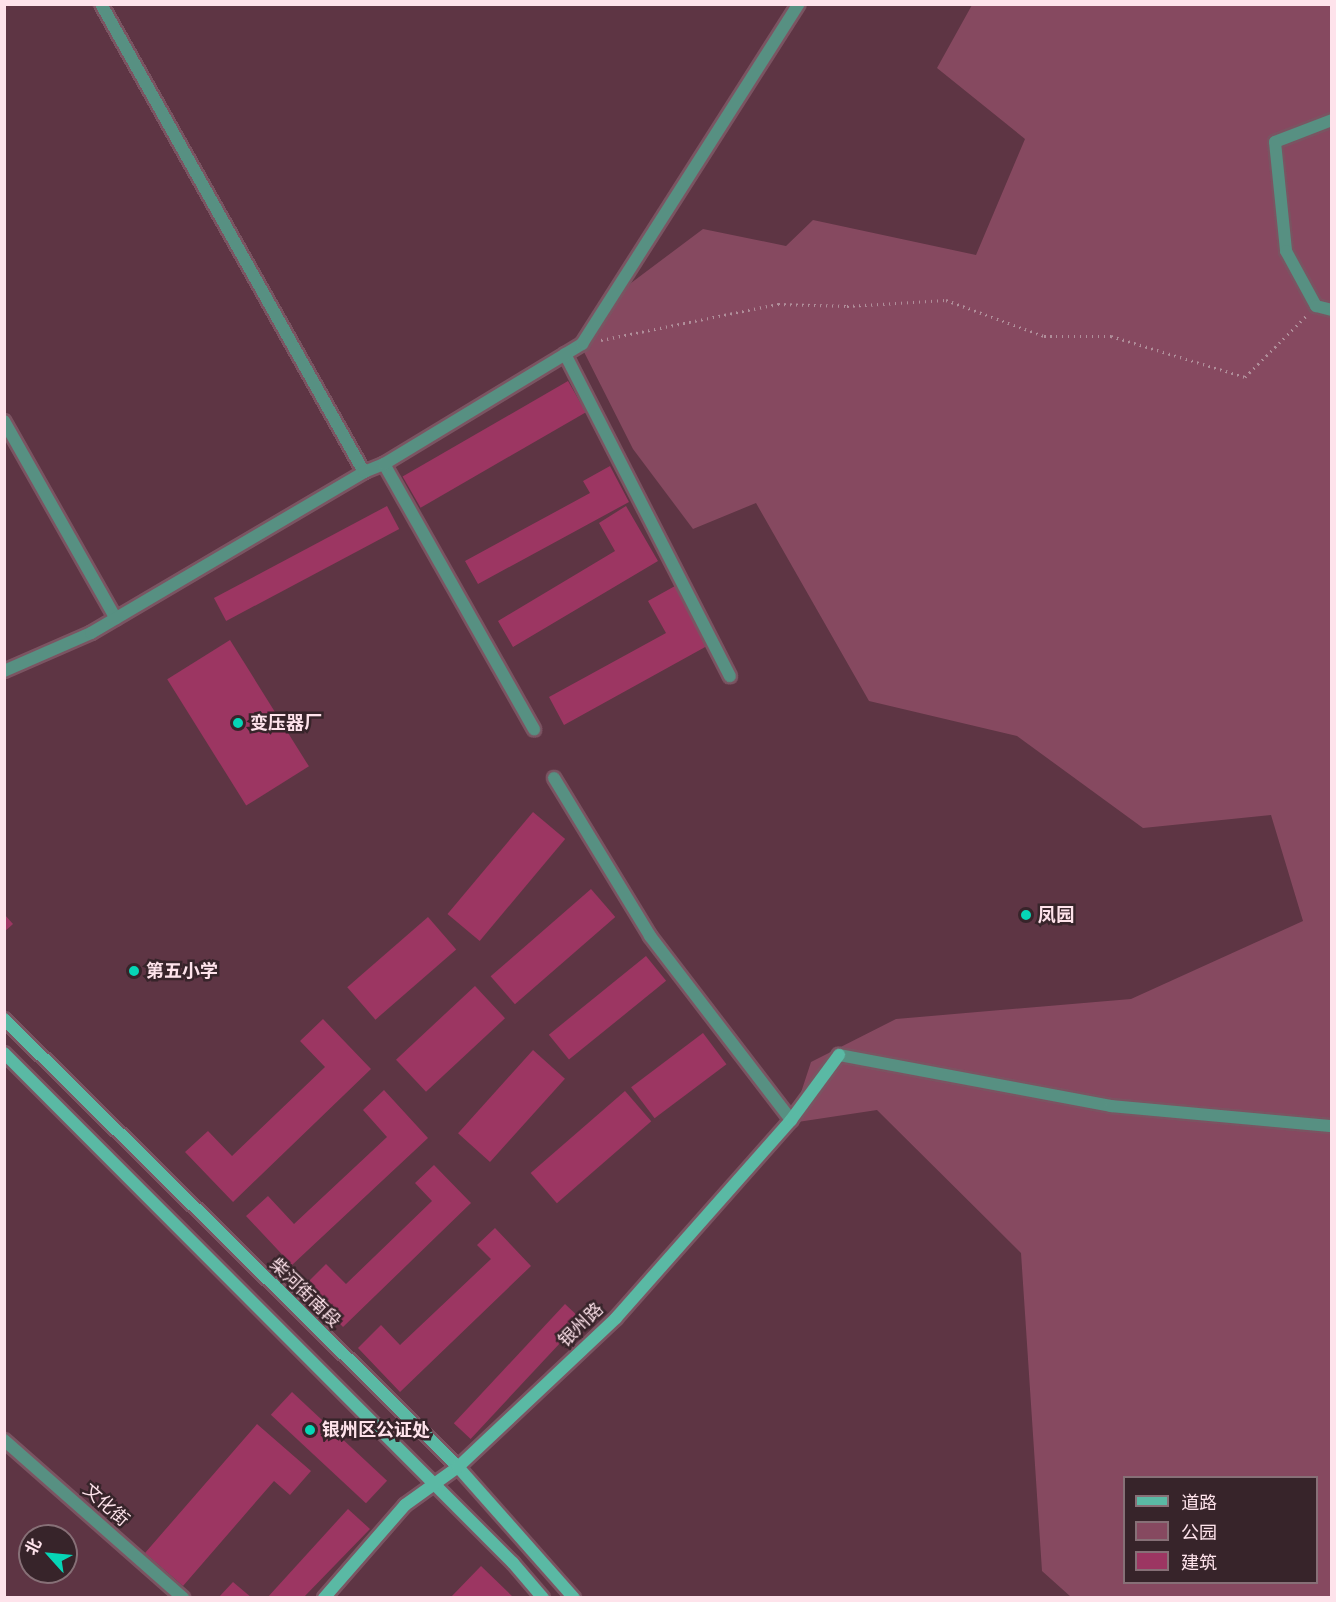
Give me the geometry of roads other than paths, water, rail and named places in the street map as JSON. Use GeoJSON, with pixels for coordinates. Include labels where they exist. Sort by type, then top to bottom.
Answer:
{"type":"FeatureCollection","features":[{"type":"Feature","properties":{"kind":"main road","name":"柴河街南段"},"geometry":{"type":"LineString","coordinates":[[4,1019],[458,1467],[574,1598]]}},
{"type":"Feature","properties":{"kind":"main road"},"geometry":{"type":"LineString","coordinates":[[4,1053],[434,1484],[543,1598]]}},
{"type":"Feature","properties":{"kind":"main road","name":"银州路"},"geometry":{"type":"LineString","coordinates":[[324,1598],[405,1504],[458,1467],[616,1318],[791,1120],[839,1055]]}},
{"type":"Feature","properties":{"kind":"street"},"geometry":{"type":"LineString","coordinates":[[101,4],[364,472]]}},
{"type":"Feature","properties":{"kind":"street"},"geometry":{"type":"LineString","coordinates":[[4,671],[91,633],[116,619],[364,472],[384,464],[582,344],[799,4]]}},
{"type":"Feature","properties":{"kind":"street"},"geometry":{"type":"LineString","coordinates":[[1332,120],[1275,142],[1286,251],[1316,306],[1332,310]]}},
{"type":"Feature","properties":{"kind":"street"},"geometry":{"type":"LineString","coordinates":[[565,354],[730,676]]}},
{"type":"Feature","properties":{"kind":"street"},"geometry":{"type":"LineString","coordinates":[[4,421],[116,619]]}},
{"type":"Feature","properties":{"kind":"street"},"geometry":{"type":"LineString","coordinates":[[384,464],[534,729]]}},
{"type":"Feature","properties":{"kind":"street"},"geometry":{"type":"LineString","coordinates":[[554,778],[650,936],[791,1120]]}},
{"type":"Feature","properties":{"kind":"street"},"geometry":{"type":"LineString","coordinates":[[839,1055],[1111,1106],[1332,1126]]}},
{"type":"Feature","properties":{"kind":"street","name":"文化街"},"geometry":{"type":"LineString","coordinates":[[4,1440],[183,1598]]}},
{"type":"Feature","properties":{"kind":"place","name":"变压器厂"},"geometry":{"type":"Point","coordinates":[238,723]}},
{"type":"Feature","properties":{"kind":"place","name":"凤园"},"geometry":{"type":"Point","coordinates":[1026,915]}},
{"type":"Feature","properties":{"kind":"place","name":"第五小学"},"geometry":{"type":"Point","coordinates":[134,971]}},
{"type":"Feature","properties":{"kind":"place","name":"银州区公证处"},"geometry":{"type":"Point","coordinates":[310,1430]}}]}
